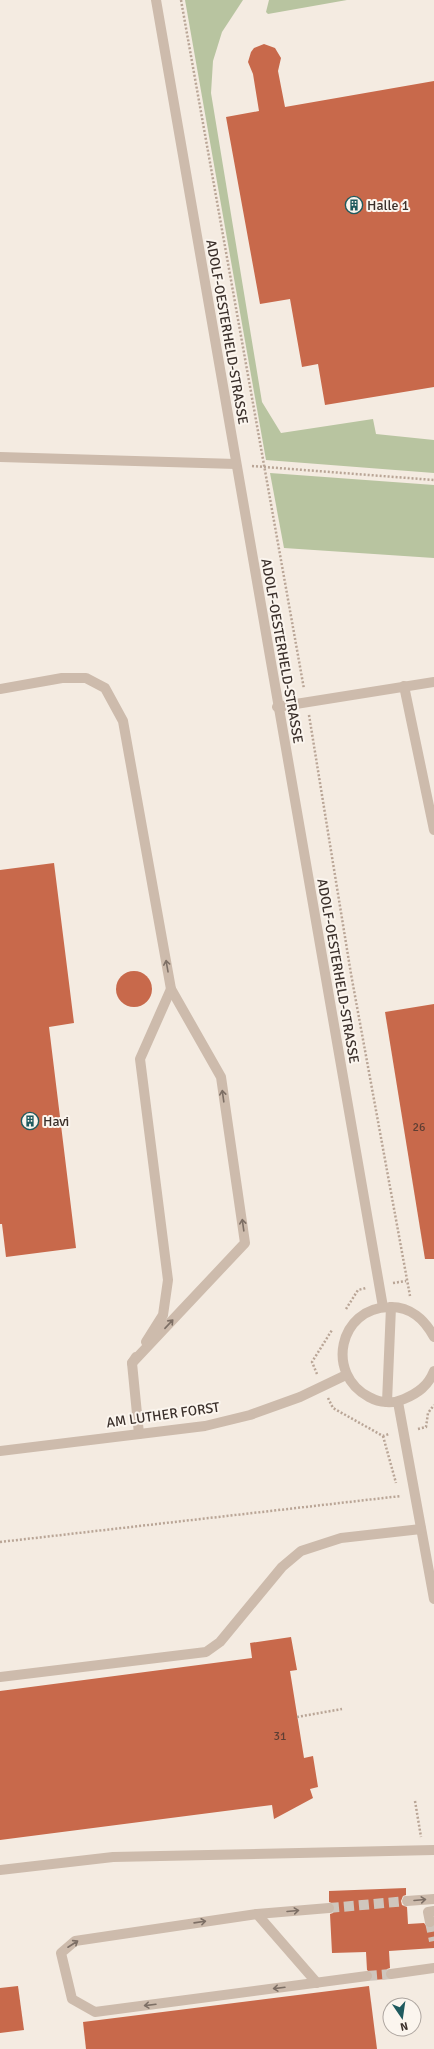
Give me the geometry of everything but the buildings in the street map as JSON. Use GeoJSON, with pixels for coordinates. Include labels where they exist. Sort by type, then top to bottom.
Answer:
{"type":"FeatureCollection","features":[{"type":"Feature","properties":{"kind":"street","name":"ADOLF-OESTERHELD-STRASSE"},"geometry":{"type":"LineString","coordinates":[[156,0],[278,707],[387,1307],[387,1402]]}},
{"type":"Feature","properties":{"kind":"street"},"geometry":{"type":"LineString","coordinates":[[0,457],[236,464]]}},
{"type":"Feature","properties":{"kind":"street"},"geometry":{"type":"LineString","coordinates":[[0,689],[62,678],[86,678],[105,688],[114,703],[123,721],[171,989],[220,1077],[245,1243],[132,1363]]}},
{"type":"Feature","properties":{"kind":"street"},"geometry":{"type":"LineString","coordinates":[[278,707],[434,682]]}},
{"type":"Feature","properties":{"kind":"street"},"geometry":{"type":"LineString","coordinates":[[404,686],[434,830]]}},
{"type":"Feature","properties":{"kind":"street"},"geometry":{"type":"LineString","coordinates":[[139,1434],[132,1363],[163,1315],[168,1280],[140,1059],[171,989]]}},
{"type":"Feature","properties":{"kind":"street"},"geometry":{"type":"LineString","coordinates":[[434,1337],[428,1326],[418,1316],[405,1310],[387,1307],[368,1312],[356,1320],[347,1332],[342,1346],[342,1361],[346,1375],[354,1386],[363,1394],[374,1400],[398,1402],[419,1393],[431,1378],[434,1371]]}},
{"type":"Feature","properties":{"kind":"street","name":"AM LUTHER FORST"},"geometry":{"type":"LineString","coordinates":[[0,1452],[205,1426],[250,1415],[300,1397],[346,1375]]}},
{"type":"Feature","properties":{"kind":"street"},"geometry":{"type":"LineString","coordinates":[[398,1402],[434,1599]]}},
{"type":"Feature","properties":{"kind":"street"},"geometry":{"type":"LineString","coordinates":[[0,1677],[206,1652],[220,1642],[282,1567],[301,1551],[341,1538],[421,1529]]}},
{"type":"Feature","properties":{"kind":"street"},"geometry":{"type":"LineString","coordinates":[[0,1870],[113,1857],[434,1850]]}},
{"type":"Feature","properties":{"kind":"street"},"geometry":{"type":"LineString","coordinates":[[407,1901],[434,1899]]}},
{"type":"Feature","properties":{"kind":"street"},"geometry":{"type":"LineString","coordinates":[[329,1908],[257,1914],[75,1941],[61,1953],[72,1999],[95,2012],[367,1976]]}},
{"type":"Feature","properties":{"kind":"street"},"geometry":{"type":"LineString","coordinates":[[430,1922],[428,1912],[434,1910]]}},
{"type":"Feature","properties":{"kind":"street"},"geometry":{"type":"LineString","coordinates":[[257,1914],[317,1982]]}},
{"type":"Feature","properties":{"kind":"street"},"geometry":{"type":"LineString","coordinates":[[391,1974],[434,1968]]}},
{"type":"Feature","properties":{"kind":"path"},"geometry":{"type":"LineString","coordinates":[[181,0],[306,702],[351,974],[406,1281]]}},
{"type":"Feature","properties":{"kind":"path"},"geometry":{"type":"LineString","coordinates":[[236,464],[264,468],[434,480]]}},
{"type":"Feature","properties":{"kind":"path"},"geometry":{"type":"LineString","coordinates":[[383,1436],[401,1503]]}},
{"type":"Feature","properties":{"kind":"path"},"geometry":{"type":"LineString","coordinates":[[0,1542],[400,1496],[415,1492]]}},
{"type":"Feature","properties":{"kind":"path"},"geometry":{"type":"LineString","coordinates":[[297,1717],[342,1709]]}},
{"type":"Feature","properties":{"kind":"path"},"geometry":{"type":"LineString","coordinates":[[415,1801],[423,1851]]}},
{"type":"Feature","properties":{"kind":"green space"},"geometry":{"type":"Polygon","coordinates":[[[185,0],[243,0],[222,32],[213,61],[211,93],[262,402],[281,433],[373,419],[376,434],[434,440],[434,473],[266,460],[185,0]]]}},
{"type":"Feature","properties":{"kind":"green space"},"geometry":{"type":"Polygon","coordinates":[[[269,0],[347,0],[268,14],[266,12],[269,0]]]}},
{"type":"Feature","properties":{"kind":"green space"},"geometry":{"type":"Polygon","coordinates":[[[270,473],[434,485],[434,558],[284,548],[270,473]]]}},
{"type":"Feature","properties":{"kind":"tunnel"},"geometry":{"type":"LineString","coordinates":[[329,1908],[407,1901]]}},
{"type":"Feature","properties":{"kind":"tunnel"},"geometry":{"type":"LineString","coordinates":[[430,1922],[434,1941]]}},
{"type":"Feature","properties":{"kind":"tunnel"},"geometry":{"type":"LineString","coordinates":[[367,1976],[391,1974]]}},
{"type":"Feature","properties":{"kind":"place","name":"Halle 1"},"geometry":{"type":"Point","coordinates":[354,205]}},
{"type":"Feature","properties":{"kind":"place","name":"Havi"},"geometry":{"type":"Point","coordinates":[30,1121]}}]}
